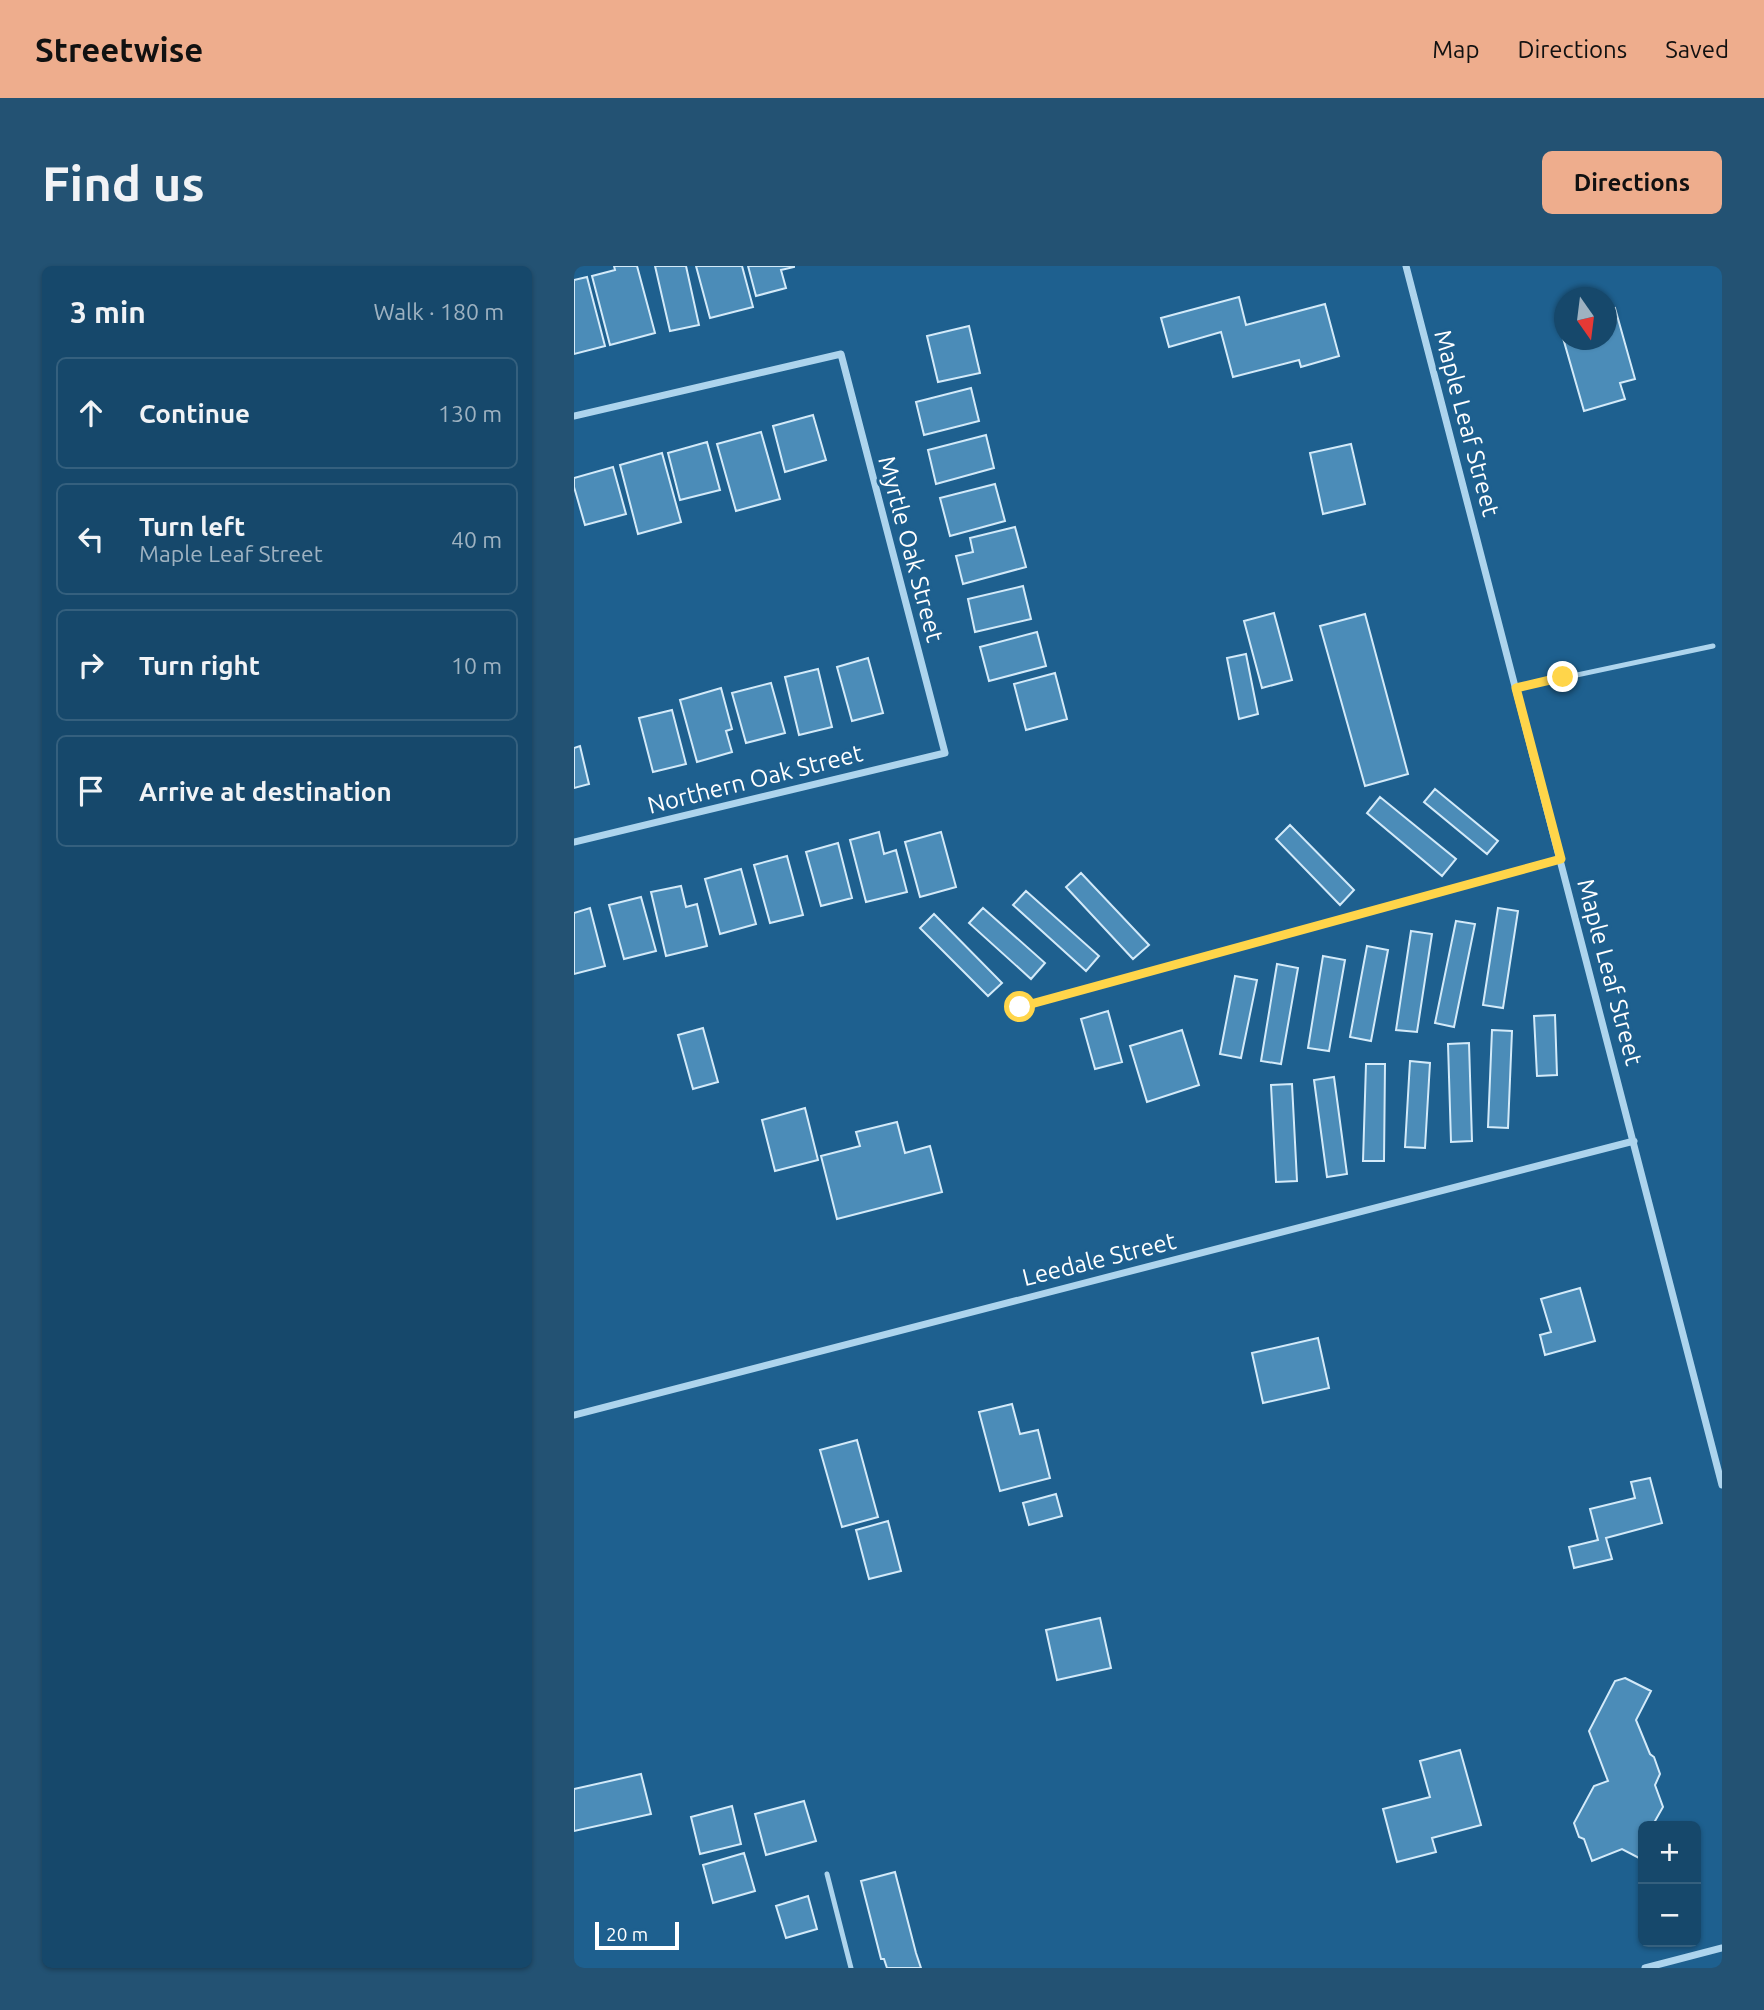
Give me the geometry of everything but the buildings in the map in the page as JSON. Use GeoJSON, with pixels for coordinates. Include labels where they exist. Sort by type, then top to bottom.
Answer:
{"type":"FeatureCollection","features":[{"type":"Feature","properties":{"kind":"street","name":"Maple Leaf Street"},"geometry":{"type":"LineString","coordinates":[[1406,266],[1722,1485]]}},
{"type":"Feature","properties":{"kind":"street","name":"Myrtle Oak Street"},"geometry":{"type":"LineString","coordinates":[[574,415],[841,354],[945,753]]}},
{"type":"Feature","properties":{"kind":"street","name":"Northern Oak Street"},"geometry":{"type":"LineString","coordinates":[[574,842],[945,753]]}},
{"type":"Feature","properties":{"kind":"street","name":"Leedale Street"},"geometry":{"type":"LineString","coordinates":[[574,1415],[1634,1141]]}},
{"type":"Feature","properties":{"kind":"street"},"geometry":{"type":"LineString","coordinates":[[1646,1968],[1722,1948]]}},
{"type":"Feature","properties":{"kind":"lane"},"geometry":{"type":"LineString","coordinates":[[1516,688],[1713,646]]}},
{"type":"Feature","properties":{"kind":"lane"},"geometry":{"type":"LineString","coordinates":[[1020,1007],[1561,859]]}},
{"type":"Feature","properties":{"kind":"lane"},"geometry":{"type":"LineString","coordinates":[[827,1874],[851,1968]]}},
{"type":"Feature","properties":{"kind":"route"},"geometry":{"type":"LineString","coordinates":[[1020,1007],[1561,859],[1516,688],[1563,677]]}}]}
